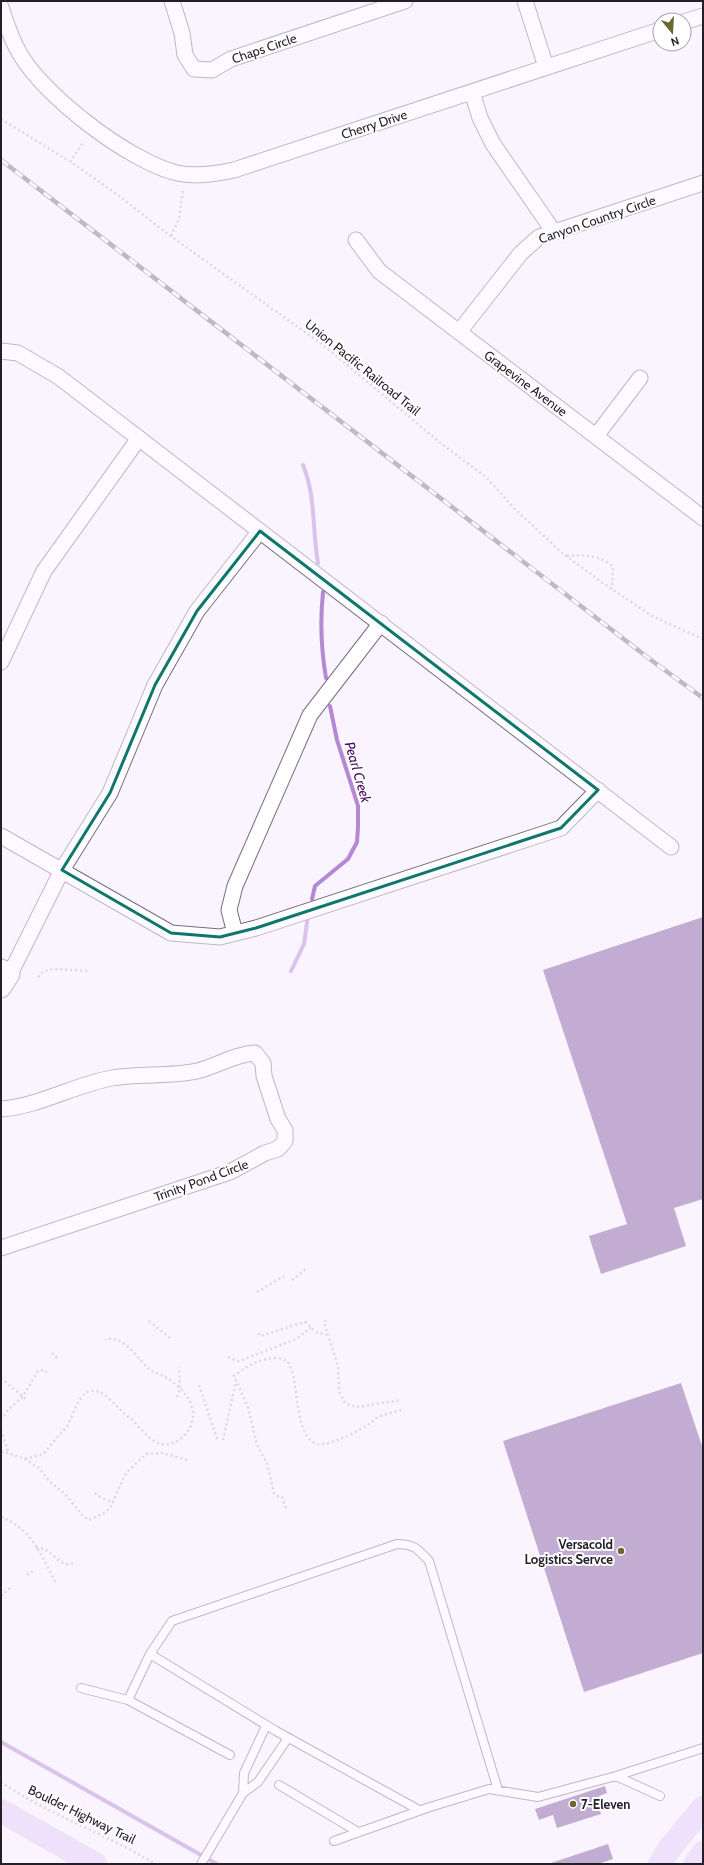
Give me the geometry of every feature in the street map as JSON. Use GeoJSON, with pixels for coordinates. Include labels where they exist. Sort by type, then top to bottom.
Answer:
{"type":"FeatureCollection","features":[{"type":"Feature","properties":{"kind":"main road"},"geometry":{"type":"LineString","coordinates":[[1,1811],[95,1864]]}},
{"type":"Feature","properties":{"kind":"main road"},"geometry":{"type":"LineString","coordinates":[[660,1864],[669,1849],[702,1814]]}},
{"type":"Feature","properties":{"kind":"main road"},"geometry":{"type":"LineString","coordinates":[[695,1864],[703,1853]]}},
{"type":"Feature","properties":{"kind":"street","name":"Chaps Circle"},"geometry":{"type":"LineString","coordinates":[[172,1],[182,33],[185,55],[194,69],[212,70],[231,59],[405,1]]}},
{"type":"Feature","properties":{"kind":"street"},"geometry":{"type":"LineString","coordinates":[[525,1],[546,67]]}},
{"type":"Feature","properties":{"kind":"street","name":"Cherry Drive"},"geometry":{"type":"LineString","coordinates":[[1,7],[9,32],[20,55],[35,76],[55,96],[93,127],[136,157],[159,168],[178,173],[211,175],[234,170],[652,33]]}},
{"type":"Feature","properties":{"kind":"street"},"geometry":{"type":"LineString","coordinates":[[692,19],[703,16]]}},
{"type":"Feature","properties":{"kind":"street"},"geometry":{"type":"LineString","coordinates":[[472,92],[480,118],[493,144],[554,232]]}},
{"type":"Feature","properties":{"kind":"street","name":"Canyon Country Circle"},"geometry":{"type":"LineString","coordinates":[[459,332],[520,252],[539,237],[703,183]]}},
{"type":"Feature","properties":{"kind":"street","name":"Grapevine Avenue"},"geometry":{"type":"LineString","coordinates":[[356,240],[379,271],[703,518]]}},
{"type":"Feature","properties":{"kind":"street"},"geometry":{"type":"LineString","coordinates":[[1,351],[18,353],[59,378],[381,623],[671,847]]}},
{"type":"Feature","properties":{"kind":"street"},"geometry":{"type":"LineString","coordinates":[[596,436],[640,378]]}},
{"type":"Feature","properties":{"kind":"street"},"geometry":{"type":"LineString","coordinates":[[1,662],[44,571],[139,438]]}},
{"type":"Feature","properties":{"kind":"street"},"geometry":{"type":"LineString","coordinates":[[4,977],[62,870],[110,794],[155,685],[197,611],[260,531]]}},
{"type":"Feature","properties":{"kind":"street"},"geometry":{"type":"LineString","coordinates":[[235,933],[229,910],[235,886],[310,715],[381,623]]}},
{"type":"Feature","properties":{"kind":"street"},"geometry":{"type":"LineString","coordinates":[[1,836],[171,933],[220,937],[264,926],[561,828],[598,790]]}},
{"type":"Feature","properties":{"kind":"street","name":"Trinity Pond Circle"},"geometry":{"type":"LineString","coordinates":[[1,1109],[32,1104],[94,1082],[111,1078],[177,1074],[196,1071],[211,1067],[243,1054],[255,1053],[263,1063],[264,1076],[278,1119],[285,1130],[285,1141],[278,1149],[265,1153],[230,1172],[1,1248]]}},
{"type":"Feature","properties":{"kind":"lane"},"geometry":{"type":"LineString","coordinates":[[128,1700],[150,1654],[172,1621],[397,1544],[409,1544],[418,1549],[429,1561],[498,1790]]}},
{"type":"Feature","properties":{"kind":"lane"},"geometry":{"type":"LineString","coordinates":[[150,1654],[266,1726],[419,1810]]}},
{"type":"Feature","properties":{"kind":"lane"},"geometry":{"type":"LineString","coordinates":[[81,1688],[128,1700],[230,1755]]}},
{"type":"Feature","properties":{"kind":"lane"},"geometry":{"type":"LineString","coordinates":[[243,1793],[244,1773],[266,1726]]}},
{"type":"Feature","properties":{"kind":"lane"},"geometry":{"type":"LineString","coordinates":[[201,1864],[243,1793],[258,1782],[288,1738]]}},
{"type":"Feature","properties":{"kind":"lane"},"geometry":{"type":"LineString","coordinates":[[334,1841],[419,1810],[489,1789],[538,1797],[616,1776],[703,1748]]}},
{"type":"Feature","properties":{"kind":"lane"},"geometry":{"type":"LineString","coordinates":[[616,1776],[660,1796]]}},
{"type":"Feature","properties":{"kind":"lane"},"geometry":{"type":"LineString","coordinates":[[279,1785],[358,1832]]}},
{"type":"Feature","properties":{"kind":"path","name":"Union Pacific Railroad Trail"},"geometry":{"type":"LineString","coordinates":[[1,119],[70,162],[119,196],[171,236],[323,345],[443,445],[486,478],[515,509],[566,556],[612,590],[652,616],[703,639]]}},
{"type":"Feature","properties":{"kind":"path"},"geometry":{"type":"LineString","coordinates":[[70,162],[84,141]]}},
{"type":"Feature","properties":{"kind":"path"},"geometry":{"type":"LineString","coordinates":[[171,236],[179,219],[183,191]]}},
{"type":"Feature","properties":{"kind":"path"},"geometry":{"type":"LineString","coordinates":[[566,556],[580,555],[608,562],[613,567],[612,590]]}},
{"type":"Feature","properties":{"kind":"path"},"geometry":{"type":"LineString","coordinates":[[38,978],[44,971],[53,969],[89,971]]}},
{"type":"Feature","properties":{"kind":"path"},"geometry":{"type":"LineString","coordinates":[[292,1280],[306,1269]]}},
{"type":"Feature","properties":{"kind":"path"},"geometry":{"type":"LineString","coordinates":[[257,1292],[284,1276]]}},
{"type":"Feature","properties":{"kind":"path"},"geometry":{"type":"LineString","coordinates":[[326,1320],[324,1323],[327,1335],[338,1365],[339,1391],[345,1403],[350,1406],[357,1407],[401,1400]]}},
{"type":"Feature","properties":{"kind":"path"},"geometry":{"type":"LineString","coordinates":[[149,1321],[170,1338]]}},
{"type":"Feature","properties":{"kind":"path"},"geometry":{"type":"LineString","coordinates":[[258,1334],[260,1336],[305,1322],[316,1332],[327,1335]]}},
{"type":"Feature","properties":{"kind":"path"},"geometry":{"type":"LineString","coordinates":[[228,1357],[238,1361],[242,1360],[296,1339],[311,1328]]}},
{"type":"Feature","properties":{"kind":"path"},"geometry":{"type":"LineString","coordinates":[[25,1459],[41,1455],[45,1452],[68,1424],[78,1401],[87,1393],[100,1392],[105,1395],[153,1441],[161,1444],[175,1442],[189,1430],[193,1414],[190,1400],[180,1389],[165,1377],[148,1368],[138,1356],[124,1345],[109,1339],[105,1340]]}},
{"type":"Feature","properties":{"kind":"path"},"geometry":{"type":"LineString","coordinates":[[52,1353],[58,1359]]}},
{"type":"Feature","properties":{"kind":"path"},"geometry":{"type":"LineString","coordinates":[[286,1508],[282,1497],[277,1496],[274,1493],[270,1471],[257,1445],[248,1407],[234,1376],[260,1361],[276,1358],[287,1361],[293,1370],[295,1391],[304,1428],[309,1440],[319,1444],[337,1440],[377,1418],[404,1410]]}},
{"type":"Feature","properties":{"kind":"path"},"geometry":{"type":"LineString","coordinates":[[177,1397],[180,1389],[179,1366]]}},
{"type":"Feature","properties":{"kind":"path"},"geometry":{"type":"LineString","coordinates":[[1,1420],[6,1412],[25,1398],[38,1371],[42,1370],[47,1372]]}},
{"type":"Feature","properties":{"kind":"path"},"geometry":{"type":"LineString","coordinates":[[1,1378],[25,1398]]}},
{"type":"Feature","properties":{"kind":"path"},"geometry":{"type":"LineString","coordinates":[[223,1440],[236,1380]]}},
{"type":"Feature","properties":{"kind":"path"},"geometry":{"type":"LineString","coordinates":[[199,1385],[218,1442]]}},
{"type":"Feature","properties":{"kind":"path"},"geometry":{"type":"LineString","coordinates":[[1,1430],[9,1454]]}},
{"type":"Feature","properties":{"kind":"path"},"geometry":{"type":"LineString","coordinates":[[1,1451],[25,1459],[39,1468],[49,1481],[65,1494],[82,1515],[90,1520],[106,1512],[113,1503],[126,1474],[146,1454],[153,1452],[162,1453],[187,1460]]}},
{"type":"Feature","properties":{"kind":"path"},"geometry":{"type":"LineString","coordinates":[[95,1493],[113,1503]]}},
{"type":"Feature","properties":{"kind":"path"},"geometry":{"type":"LineString","coordinates":[[1,1517],[26,1532],[32,1538],[56,1583]]}},
{"type":"Feature","properties":{"kind":"path"},"geometry":{"type":"LineString","coordinates":[[36,1548],[46,1550],[64,1564],[69,1565],[74,1563]]}},
{"type":"Feature","properties":{"kind":"path"},"geometry":{"type":"LineString","coordinates":[[27,1575],[34,1570]]}},
{"type":"Feature","properties":{"kind":"path"},"geometry":{"type":"LineString","coordinates":[[1,1596],[10,1588]]}},
{"type":"Feature","properties":{"kind":"path","name":"Boulder Highway Trail"},"geometry":{"type":"LineString","coordinates":[[1,1782],[48,1811],[126,1847],[155,1864]]}},
{"type":"Feature","properties":{"kind":"highlighted area"},"geometry":{"type":"Polygon","coordinates":[[[260,531],[598,790],[561,828],[256,928],[220,937],[171,933],[62,870],[110,793],[155,685],[197,611],[260,531]]]}},
{"type":"Feature","properties":{"kind":"building"},"geometry":{"type":"Polygon","coordinates":[[[703,917],[703,1199],[674,1208],[686,1246],[601,1274],[589,1236],[627,1224],[543,970],[703,917]]]}},
{"type":"Feature","properties":{"kind":"building","name":"Versacold Logistics Servce"},"geometry":{"type":"Polygon","coordinates":[[[681,1383],[703,1449],[703,1653],[584,1692],[503,1441],[681,1383]]]}},
{"type":"Feature","properties":{"kind":"building","name":"7-Eleven"},"geometry":{"type":"Polygon","coordinates":[[[605,1786],[607,1793],[599,1796],[601,1799],[597,1800],[601,1814],[557,1828],[553,1815],[539,1820],[535,1809],[605,1786]]]}},
{"type":"Feature","properties":{"kind":"building"},"geometry":{"type":"Polygon","coordinates":[[[608,1844],[613,1859],[598,1864],[548,1864],[608,1844]]]}},
{"type":"Feature","properties":{"kind":"waterway","name":"Pearl Creek"},"geometry":{"type":"LineString","coordinates":[[303,465],[312,501],[318,563]]}},
{"type":"Feature","properties":{"kind":"waterway","name":"Pearl Creek"},"geometry":{"type":"LineString","coordinates":[[323,592],[322,635],[326,678]]}},
{"type":"Feature","properties":{"kind":"waterway","name":"Pearl Creek"},"geometry":{"type":"LineString","coordinates":[[312,899],[315,886],[348,859],[357,842],[358,806],[337,740],[330,706]]}},
{"type":"Feature","properties":{"kind":"waterway","name":"Pearl Creek"},"geometry":{"type":"LineString","coordinates":[[291,971],[304,944],[308,915]]}},
{"type":"Feature","properties":{"kind":"waterway"},"geometry":{"type":"LineString","coordinates":[[1,1742],[217,1864]]}},
{"type":"Feature","properties":{"kind":"railway"},"geometry":{"type":"LineString","coordinates":[[1,160],[651,660],[703,698]]}},
{"type":"Feature","properties":{"kind":"place","name":"Versacold Logistics Servce"},"geometry":{"type":"Point","coordinates":[621,1551]}},
{"type":"Feature","properties":{"kind":"place","name":"7-Eleven"},"geometry":{"type":"Point","coordinates":[573,1804]}}]}
